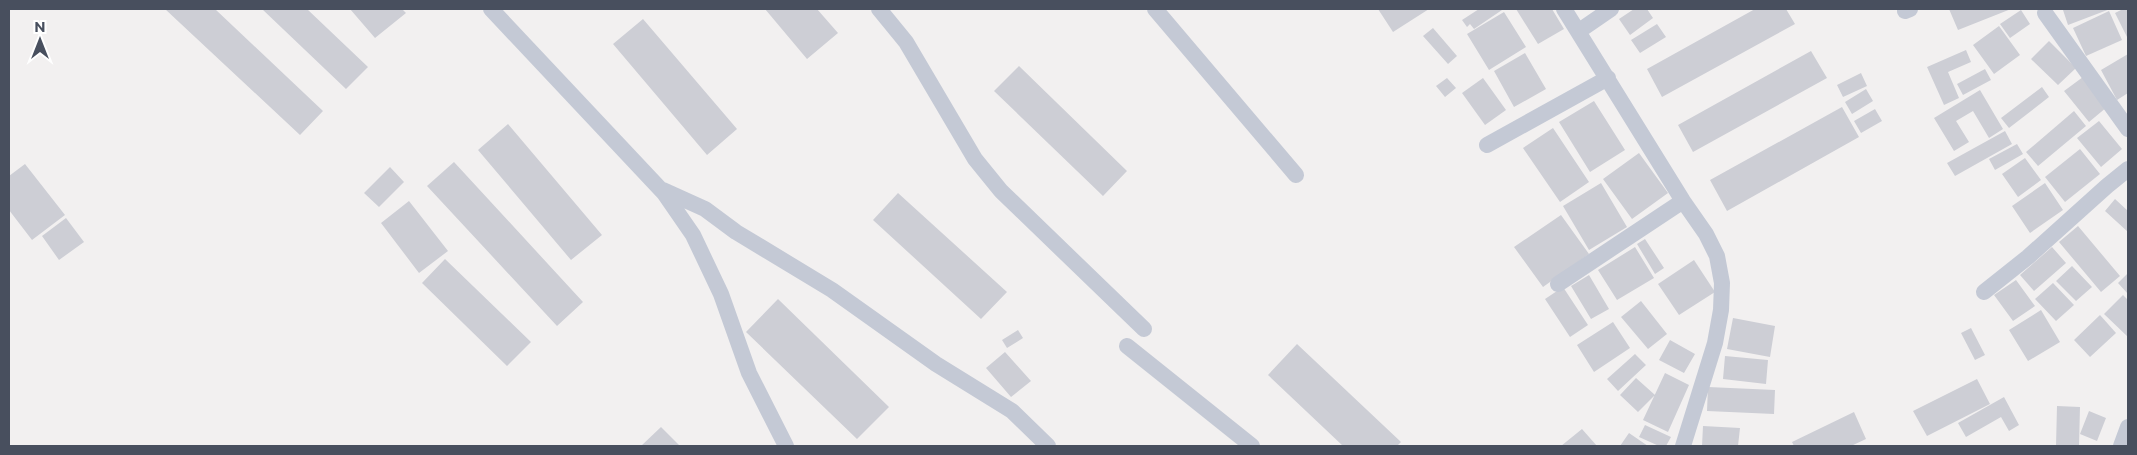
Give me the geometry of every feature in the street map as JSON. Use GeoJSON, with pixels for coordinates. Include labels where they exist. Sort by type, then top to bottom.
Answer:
{"type":"FeatureCollection","features":[{"type":"Feature","properties":{"kind":"street"},"geometry":{"type":"LineString","coordinates":[[491,9],[661,189],[693,235],[717,286],[749,373],[786,446]]}},
{"type":"Feature","properties":{"kind":"street"},"geometry":{"type":"LineString","coordinates":[[879,9],[906,42],[975,159],[1034,224],[1144,329]]}},
{"type":"Feature","properties":{"kind":"street"},"geometry":{"type":"LineString","coordinates":[[1155,9],[1296,175]]}},
{"type":"Feature","properties":{"kind":"street"},"geometry":{"type":"LineString","coordinates":[[1564,9],[1706,234],[1716,256],[1722,282],[1721,310],[1715,343],[1683,446]]}},
{"type":"Feature","properties":{"kind":"street"},"geometry":{"type":"LineString","coordinates":[[1579,31],[1611,9]]}},
{"type":"Feature","properties":{"kind":"street"},"geometry":{"type":"LineString","coordinates":[[2045,13],[2128,129]]}},
{"type":"Feature","properties":{"kind":"street"},"geometry":{"type":"LineString","coordinates":[[1487,145],[1608,78]]}},
{"type":"Feature","properties":{"kind":"street"},"geometry":{"type":"LineString","coordinates":[[1984,292],[2028,257],[2128,169]]}},
{"type":"Feature","properties":{"kind":"street"},"geometry":{"type":"LineString","coordinates":[[661,189],[705,209],[736,232],[832,290],[936,364],[1012,411],[1048,446]]}},
{"type":"Feature","properties":{"kind":"street"},"geometry":{"type":"LineString","coordinates":[[1558,284],[1684,201]]}},
{"type":"Feature","properties":{"kind":"street"},"geometry":{"type":"LineString","coordinates":[[1127,346],[1252,446]]}},
{"type":"Feature","properties":{"kind":"street"},"geometry":{"type":"LineString","coordinates":[[2121,446],[2128,427]]}},
{"type":"Feature","properties":{"kind":"building"},"geometry":{"type":"Polygon","coordinates":[[[165,9],[215,9],[323,111],[300,135],[165,9]]]}},
{"type":"Feature","properties":{"kind":"building"},"geometry":{"type":"Polygon","coordinates":[[[262,9],[307,9],[368,67],[346,89],[262,9]]]}},
{"type":"Feature","properties":{"kind":"building"},"geometry":{"type":"Polygon","coordinates":[[[350,9],[402,9],[406,13],[375,38],[350,9]]]}},
{"type":"Feature","properties":{"kind":"building"},"geometry":{"type":"Polygon","coordinates":[[[765,9],[817,9],[838,33],[807,59],[765,9]]]}},
{"type":"Feature","properties":{"kind":"building"},"geometry":{"type":"Polygon","coordinates":[[[1378,9],[1429,9],[1393,32],[1378,9]]]}},
{"type":"Feature","properties":{"kind":"building"},"geometry":{"type":"Polygon","coordinates":[[[1479,9],[1502,10],[1474,29],[1470,24],[1467,27],[1462,20],[1479,9]]]}},
{"type":"Feature","properties":{"kind":"building"},"geometry":{"type":"Polygon","coordinates":[[[1516,9],[1552,9],[1564,29],[1538,44],[1516,9]]]}},
{"type":"Feature","properties":{"kind":"building"},"geometry":{"type":"Polygon","coordinates":[[[1634,9],[1647,9],[1653,18],[1630,35],[1619,19],[1634,9]]]}},
{"type":"Feature","properties":{"kind":"building"},"geometry":{"type":"Polygon","coordinates":[[[1755,9],[1786,9],[1795,24],[1662,97],[1647,69],[1755,9]]]}},
{"type":"Feature","properties":{"kind":"building"},"geometry":{"type":"Polygon","coordinates":[[[1949,9],[2011,9],[1958,30],[1949,9]]]}},
{"type":"Feature","properties":{"kind":"building"},"geometry":{"type":"Polygon","coordinates":[[[2110,9],[2068,25],[2063,10],[2110,9]]]}},
{"type":"Feature","properties":{"kind":"building"},"geometry":{"type":"Polygon","coordinates":[[[2128,9],[2128,39],[2115,13],[2128,9]]]}},
{"type":"Feature","properties":{"kind":"building"},"geometry":{"type":"Polygon","coordinates":[[[2021,10],[2030,24],[2010,38],[2000,24],[2021,10]]]}},
{"type":"Feature","properties":{"kind":"building"},"geometry":{"type":"Polygon","coordinates":[[[2109,11],[2122,40],[2086,56],[2073,28],[2109,11]]]}},
{"type":"Feature","properties":{"kind":"building"},"geometry":{"type":"Polygon","coordinates":[[[1504,12],[1526,47],[1489,70],[1467,34],[1504,12]]]}},
{"type":"Feature","properties":{"kind":"building"},"geometry":{"type":"Polygon","coordinates":[[[643,19],[737,129],[707,155],[613,44],[643,19]]]}},
{"type":"Feature","properties":{"kind":"building"},"geometry":{"type":"Polygon","coordinates":[[[1657,24],[1666,37],[1640,53],[1631,40],[1657,24]]]}},
{"type":"Feature","properties":{"kind":"building"},"geometry":{"type":"Polygon","coordinates":[[[1999,26],[2020,55],[1994,74],[1973,45],[1999,26]]]}},
{"type":"Feature","properties":{"kind":"building"},"geometry":{"type":"Polygon","coordinates":[[[1433,28],[1457,56],[1448,64],[1423,36],[1433,28]]]}},
{"type":"Feature","properties":{"kind":"building"},"geometry":{"type":"Polygon","coordinates":[[[2049,41],[2076,68],[2058,85],[2031,59],[2049,41]]]}},
{"type":"Feature","properties":{"kind":"building"},"geometry":{"type":"Polygon","coordinates":[[[1966,50],[1971,62],[1948,72],[1959,98],[1944,105],[1927,67],[1966,50]]]}},
{"type":"Feature","properties":{"kind":"building"},"geometry":{"type":"Polygon","coordinates":[[[1811,51],[1827,78],[1693,152],[1678,125],[1811,51]]]}},
{"type":"Feature","properties":{"kind":"building"},"geometry":{"type":"Polygon","coordinates":[[[1525,53],[1546,89],[1514,107],[1494,71],[1525,53]]]}},
{"type":"Feature","properties":{"kind":"building"},"geometry":{"type":"Polygon","coordinates":[[[2128,54],[2128,93],[2117,100],[2101,70],[2128,54]]]}},
{"type":"Feature","properties":{"kind":"building"},"geometry":{"type":"Polygon","coordinates":[[[1019,66],[1127,171],[1103,196],[994,91],[1019,66]]]}},
{"type":"Feature","properties":{"kind":"building"},"geometry":{"type":"Polygon","coordinates":[[[1985,69],[1991,80],[1963,95],[1957,84],[1985,69]]]}},
{"type":"Feature","properties":{"kind":"building"},"geometry":{"type":"Polygon","coordinates":[[[1861,73],[1867,86],[1843,97],[1837,85],[1861,73]]]}},
{"type":"Feature","properties":{"kind":"building"},"geometry":{"type":"Polygon","coordinates":[[[2083,77],[2107,107],[2089,122],[2064,91],[2083,77]]]}},
{"type":"Feature","properties":{"kind":"building"},"geometry":{"type":"Polygon","coordinates":[[[1447,78],[1456,88],[1445,97],[1436,86],[1447,78]]]}},
{"type":"Feature","properties":{"kind":"building"},"geometry":{"type":"Polygon","coordinates":[[[1483,78],[1506,110],[1485,125],[1462,93],[1483,78]]]}},
{"type":"Feature","properties":{"kind":"building"},"geometry":{"type":"Polygon","coordinates":[[[2042,87],[2049,97],[2009,128],[2001,118],[2042,87]]]}},
{"type":"Feature","properties":{"kind":"building"},"geometry":{"type":"Polygon","coordinates":[[[1866,89],[1873,101],[1852,114],[1845,102],[1866,89]]]}},
{"type":"Feature","properties":{"kind":"building"},"geometry":{"type":"Polygon","coordinates":[[[1980,90],[2003,129],[1989,138],[1973,111],[1956,121],[1969,142],[1954,151],[1934,118],[1980,90]]]}},
{"type":"Feature","properties":{"kind":"building"},"geometry":{"type":"Polygon","coordinates":[[[1594,101],[1625,150],[1590,172],[1559,122],[1594,101]]]}},
{"type":"Feature","properties":{"kind":"building"},"geometry":{"type":"Polygon","coordinates":[[[1842,107],[1859,137],[1727,211],[1710,180],[1842,107]]]}},
{"type":"Feature","properties":{"kind":"building"},"geometry":{"type":"Polygon","coordinates":[[[1875,109],[1882,121],[1861,133],[1854,121],[1875,109]]]}},
{"type":"Feature","properties":{"kind":"building"},"geometry":{"type":"Polygon","coordinates":[[[2074,111],[2086,126],[2038,166],[2026,152],[2074,111]]]}},
{"type":"Feature","properties":{"kind":"building"},"geometry":{"type":"Polygon","coordinates":[[[2099,121],[2122,149],[2101,167],[2077,138],[2099,121]]]}},
{"type":"Feature","properties":{"kind":"building"},"geometry":{"type":"Polygon","coordinates":[[[508,124],[602,235],[571,260],[478,150],[508,124]]]}},
{"type":"Feature","properties":{"kind":"building"},"geometry":{"type":"Polygon","coordinates":[[[1553,128],[1589,182],[1560,202],[1523,148],[1553,128]]]}},
{"type":"Feature","properties":{"kind":"building"},"geometry":{"type":"Polygon","coordinates":[[[2005,131],[2012,144],[1955,176],[1947,163],[2005,131]]]}},
{"type":"Feature","properties":{"kind":"building"},"geometry":{"type":"Polygon","coordinates":[[[2017,144],[2023,154],[1995,170],[1989,159],[2017,144]]]}},
{"type":"Feature","properties":{"kind":"building"},"geometry":{"type":"Polygon","coordinates":[[[2080,149],[2100,174],[2065,202],[2045,177],[2080,149]]]}},
{"type":"Feature","properties":{"kind":"building"},"geometry":{"type":"Polygon","coordinates":[[[1639,153],[1668,193],[1632,219],[1603,179],[1639,153]]]}},
{"type":"Feature","properties":{"kind":"building"},"geometry":{"type":"Polygon","coordinates":[[[2025,158],[2041,180],[2018,197],[2002,174],[2025,158]]]}},
{"type":"Feature","properties":{"kind":"building"},"geometry":{"type":"Polygon","coordinates":[[[454,162],[583,302],[557,326],[427,186],[454,162]]]}},
{"type":"Feature","properties":{"kind":"building"},"geometry":{"type":"Polygon","coordinates":[[[25,164],[65,215],[32,240],[9,210],[9,176],[25,164]]]}},
{"type":"Feature","properties":{"kind":"building"},"geometry":{"type":"Polygon","coordinates":[[[390,167],[404,182],[379,207],[364,193],[390,167]]]}},
{"type":"Feature","properties":{"kind":"building"},"geometry":{"type":"Polygon","coordinates":[[[1601,183],[1627,227],[1589,250],[1563,206],[1601,183]]]}},
{"type":"Feature","properties":{"kind":"building"},"geometry":{"type":"Polygon","coordinates":[[[2045,183],[2063,210],[2030,233],[2012,206],[2045,183]]]}},
{"type":"Feature","properties":{"kind":"building"},"geometry":{"type":"Polygon","coordinates":[[[898,193],[1007,292],[981,319],[873,220],[898,193]]]}},
{"type":"Feature","properties":{"kind":"building"},"geometry":{"type":"Polygon","coordinates":[[[2115,199],[2128,211],[2128,232],[2105,211],[2115,199]]]}},
{"type":"Feature","properties":{"kind":"building"},"geometry":{"type":"Polygon","coordinates":[[[409,201],[448,251],[419,273],[381,223],[409,201]]]}},
{"type":"Feature","properties":{"kind":"building"},"geometry":{"type":"Polygon","coordinates":[[[1561,215],[1589,254],[1543,287],[1514,247],[1561,215]]]}},
{"type":"Feature","properties":{"kind":"building"},"geometry":{"type":"Polygon","coordinates":[[[66,218],[84,242],[59,260],[42,236],[66,218]]]}},
{"type":"Feature","properties":{"kind":"building"},"geometry":{"type":"Polygon","coordinates":[[[2078,226],[2120,276],[2101,292],[2059,242],[2078,226]]]}},
{"type":"Feature","properties":{"kind":"building"},"geometry":{"type":"Polygon","coordinates":[[[1645,239],[1664,268],[1655,274],[1637,244],[1645,239]]]}},
{"type":"Feature","properties":{"kind":"building"},"geometry":{"type":"Polygon","coordinates":[[[1635,247],[1654,278],[1617,300],[1598,270],[1635,247]]]}},
{"type":"Feature","properties":{"kind":"building"},"geometry":{"type":"Polygon","coordinates":[[[2052,247],[2066,263],[2034,291],[2020,275],[2052,247]]]}},
{"type":"Feature","properties":{"kind":"building"},"geometry":{"type":"Polygon","coordinates":[[[445,259],[531,342],[507,366],[422,283],[445,259]]]}},
{"type":"Feature","properties":{"kind":"building"},"geometry":{"type":"Polygon","coordinates":[[[1694,260],[1715,292],[1679,315],[1658,284],[1694,260]]]}},
{"type":"Feature","properties":{"kind":"building"},"geometry":{"type":"Polygon","coordinates":[[[2072,266],[2092,287],[2076,301],[2056,281],[2072,266]]]}},
{"type":"Feature","properties":{"kind":"building"},"geometry":{"type":"Polygon","coordinates":[[[2128,273],[2128,294],[2118,283],[2128,273]]]}},
{"type":"Feature","properties":{"kind":"building"},"geometry":{"type":"Polygon","coordinates":[[[1589,275],[1609,309],[1591,319],[1571,286],[1589,275]]]}},
{"type":"Feature","properties":{"kind":"building"},"geometry":{"type":"Polygon","coordinates":[[[2016,280],[2035,306],[2013,321],[1994,295],[2016,280]]]}},
{"type":"Feature","properties":{"kind":"building"},"geometry":{"type":"Polygon","coordinates":[[[2053,283],[2074,305],[2056,321],[2035,299],[2053,283]]]}},
{"type":"Feature","properties":{"kind":"building"},"geometry":{"type":"Polygon","coordinates":[[[1563,287],[1588,325],[1570,337],[1545,299],[1563,287]]]}},
{"type":"Feature","properties":{"kind":"building"},"geometry":{"type":"Polygon","coordinates":[[[2123,295],[2128,300],[2128,337],[2104,314],[2123,295]]]}},
{"type":"Feature","properties":{"kind":"building"},"geometry":{"type":"Polygon","coordinates":[[[778,299],[889,407],[857,439],[746,332],[778,299]]]}},
{"type":"Feature","properties":{"kind":"building"},"geometry":{"type":"Polygon","coordinates":[[[1641,301],[1667,334],[1648,349],[1621,317],[1641,301]]]}},
{"type":"Feature","properties":{"kind":"building"},"geometry":{"type":"Polygon","coordinates":[[[2041,310],[2060,342],[2028,361],[2009,330],[2041,310]]]}},
{"type":"Feature","properties":{"kind":"building"},"geometry":{"type":"Polygon","coordinates":[[[2100,315],[2116,333],[2090,357],[2074,340],[2100,315]]]}},
{"type":"Feature","properties":{"kind":"building"},"geometry":{"type":"Polygon","coordinates":[[[1733,318],[1775,326],[1770,357],[1727,349],[1733,318]]]}},
{"type":"Feature","properties":{"kind":"building"},"geometry":{"type":"Polygon","coordinates":[[[1613,322],[1630,348],[1594,372],[1577,345],[1613,322]]]}},
{"type":"Feature","properties":{"kind":"building"},"geometry":{"type":"Polygon","coordinates":[[[1971,328],[1985,355],[1975,360],[1961,333],[1971,328]]]}},
{"type":"Feature","properties":{"kind":"building"},"geometry":{"type":"Polygon","coordinates":[[[1018,330],[1023,338],[1007,348],[1002,340],[1018,330]]]}},
{"type":"Feature","properties":{"kind":"building"},"geometry":{"type":"Polygon","coordinates":[[[1670,340],[1695,354],[1684,373],[1659,360],[1670,340]]]}},
{"type":"Feature","properties":{"kind":"building"},"geometry":{"type":"Polygon","coordinates":[[[1297,344],[1401,442],[1397,446],[1343,446],[1268,375],[1297,344]]]}},
{"type":"Feature","properties":{"kind":"building"},"geometry":{"type":"Polygon","coordinates":[[[1005,352],[1031,381],[1011,397],[986,368],[1005,352]]]}},
{"type":"Feature","properties":{"kind":"building"},"geometry":{"type":"Polygon","coordinates":[[[1635,354],[1646,365],[1618,391],[1607,379],[1635,354]]]}},
{"type":"Feature","properties":{"kind":"building"},"geometry":{"type":"Polygon","coordinates":[[[1725,356],[1768,360],[1766,384],[1723,379],[1725,356]]]}},
{"type":"Feature","properties":{"kind":"building"},"geometry":{"type":"Polygon","coordinates":[[[1665,373],[1689,385],[1668,432],[1643,420],[1665,373]]]}},
{"type":"Feature","properties":{"kind":"building"},"geometry":{"type":"Polygon","coordinates":[[[1636,378],[1655,395],[1638,412],[1620,395],[1636,378]]]}},
{"type":"Feature","properties":{"kind":"building"},"geometry":{"type":"Polygon","coordinates":[[[1977,379],[1990,404],[1927,436],[1913,411],[1977,379]]]}},
{"type":"Feature","properties":{"kind":"building"},"geometry":{"type":"Polygon","coordinates":[[[1708,387],[1775,390],[1774,414],[1707,411],[1708,387]]]}},
{"type":"Feature","properties":{"kind":"building"},"geometry":{"type":"Polygon","coordinates":[[[2004,397],[2019,425],[2009,431],[2001,417],[1966,437],[1958,423],[2004,397]]]}},
{"type":"Feature","properties":{"kind":"building"},"geometry":{"type":"Polygon","coordinates":[[[2057,406],[2080,407],[2079,446],[2056,446],[2057,406]]]}},
{"type":"Feature","properties":{"kind":"building"},"geometry":{"type":"Polygon","coordinates":[[[2089,411],[2106,418],[2097,441],[2080,434],[2089,411]]]}},
{"type":"Feature","properties":{"kind":"building"},"geometry":{"type":"Polygon","coordinates":[[[1854,412],[1866,439],[1851,446],[1794,446],[1792,442],[1854,412]]]}},
{"type":"Feature","properties":{"kind":"building"},"geometry":{"type":"Polygon","coordinates":[[[1645,425],[1671,437],[1666,446],[1659,446],[1639,437],[1645,425]]]}},
{"type":"Feature","properties":{"kind":"building"},"geometry":{"type":"Polygon","coordinates":[[[1703,426],[1740,428],[1738,446],[1702,446],[1703,426]]]}},
{"type":"Feature","properties":{"kind":"building"},"geometry":{"type":"Polygon","coordinates":[[[661,427],[680,446],[641,446],[661,427]]]}},
{"type":"Feature","properties":{"kind":"building"},"geometry":{"type":"Polygon","coordinates":[[[1582,429],[1597,446],[1561,446],[1582,429]]]}},
{"type":"Feature","properties":{"kind":"building"},"geometry":{"type":"Polygon","coordinates":[[[1629,433],[1648,446],[1620,446],[1629,433]]]}}]}
